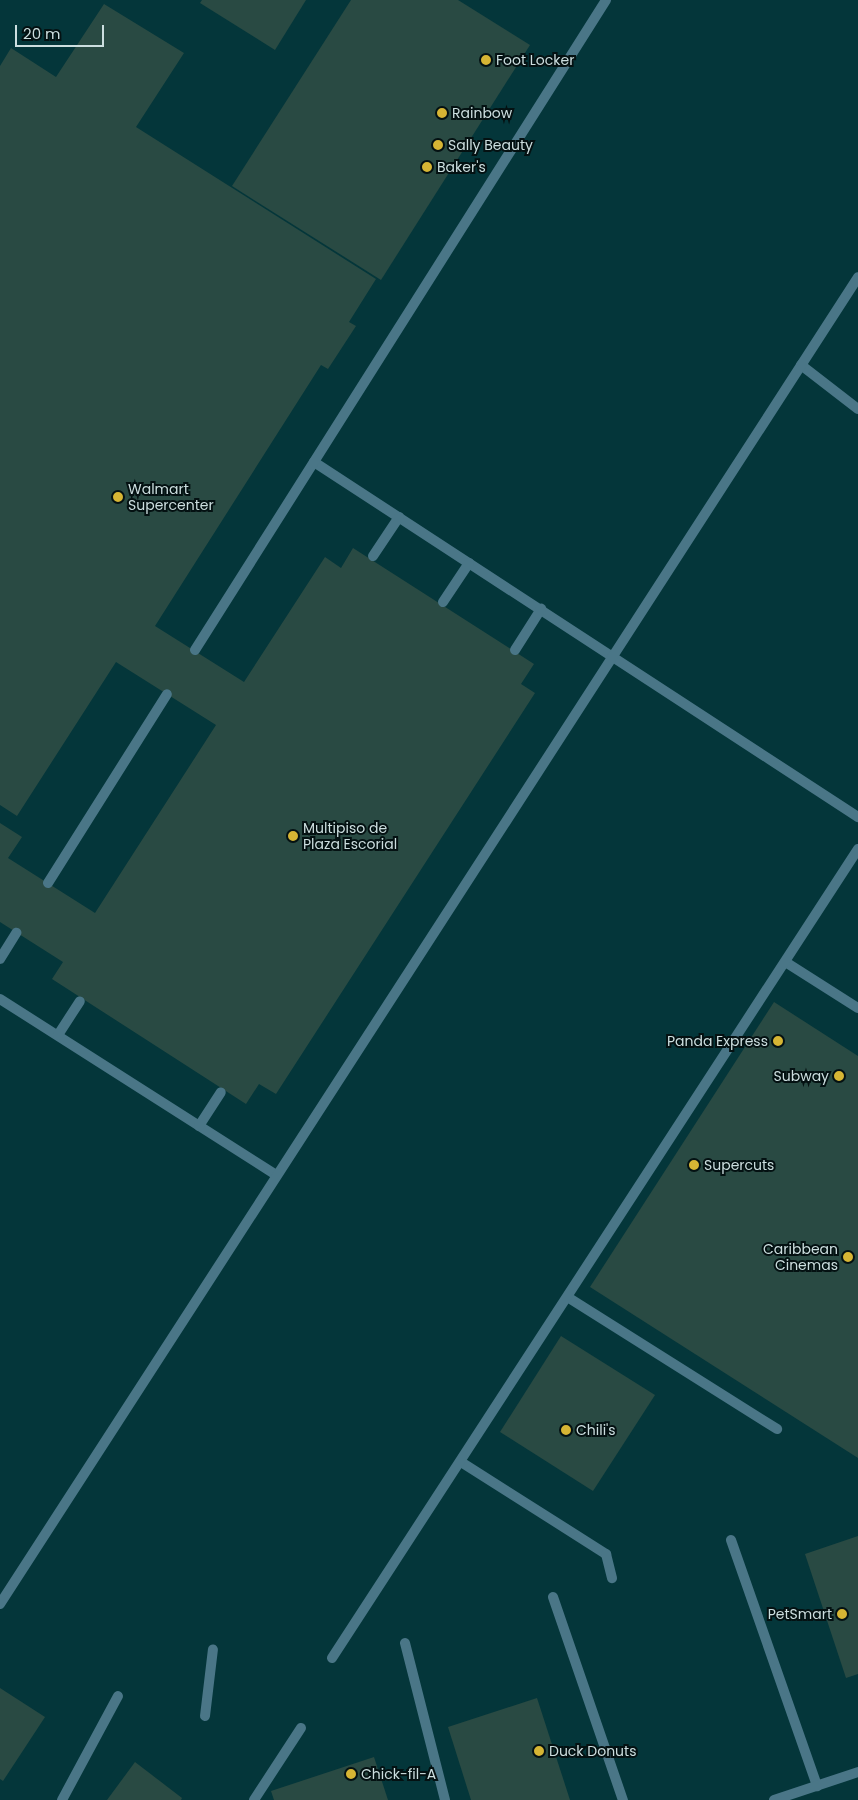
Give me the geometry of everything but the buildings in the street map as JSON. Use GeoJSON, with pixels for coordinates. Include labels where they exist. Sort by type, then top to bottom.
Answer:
{"type":"FeatureCollection","features":[{"type":"Feature","properties":{"kind":"lane"},"geometry":{"type":"LineString","coordinates":[[195,650],[606,0]]}},
{"type":"Feature","properties":{"kind":"lane"},"geometry":{"type":"LineString","coordinates":[[0,1604],[611,656],[858,277]]}},
{"type":"Feature","properties":{"kind":"lane"},"geometry":{"type":"LineString","coordinates":[[801,365],[858,409]]}},
{"type":"Feature","properties":{"kind":"lane"},"geometry":{"type":"LineString","coordinates":[[314,462],[858,817]]}},
{"type":"Feature","properties":{"kind":"lane"},"geometry":{"type":"LineString","coordinates":[[373,556],[399,517]]}},
{"type":"Feature","properties":{"kind":"lane"},"geometry":{"type":"LineString","coordinates":[[443,602],[469,563]]}},
{"type":"Feature","properties":{"kind":"lane"},"geometry":{"type":"LineString","coordinates":[[515,650],[541,609]]}},
{"type":"Feature","properties":{"kind":"lane"},"geometry":{"type":"LineString","coordinates":[[48,883],[167,694]]}},
{"type":"Feature","properties":{"kind":"lane"},"geometry":{"type":"LineString","coordinates":[[332,1658],[787,963],[858,849]]}},
{"type":"Feature","properties":{"kind":"lane"},"geometry":{"type":"LineString","coordinates":[[0,959],[16,933]]}},
{"type":"Feature","properties":{"kind":"lane"},"geometry":{"type":"LineString","coordinates":[[787,963],[858,1008]]}},
{"type":"Feature","properties":{"kind":"lane"},"geometry":{"type":"LineString","coordinates":[[0,999],[276,1175]]}},
{"type":"Feature","properties":{"kind":"lane"},"geometry":{"type":"LineString","coordinates":[[58,1035],[80,1001]]}},
{"type":"Feature","properties":{"kind":"lane"},"geometry":{"type":"LineString","coordinates":[[199,1126],[220,1092]]}},
{"type":"Feature","properties":{"kind":"lane"},"geometry":{"type":"LineString","coordinates":[[569,1298],[777,1429]]}},
{"type":"Feature","properties":{"kind":"lane"},"geometry":{"type":"LineString","coordinates":[[461,1462],[606,1554],[612,1578]]}},
{"type":"Feature","properties":{"kind":"lane"},"geometry":{"type":"LineString","coordinates":[[731,1540],[817,1786]]}},
{"type":"Feature","properties":{"kind":"lane"},"geometry":{"type":"LineString","coordinates":[[553,1597],[623,1800]]}},
{"type":"Feature","properties":{"kind":"lane"},"geometry":{"type":"LineString","coordinates":[[405,1643],[445,1800]]}},
{"type":"Feature","properties":{"kind":"lane"},"geometry":{"type":"LineString","coordinates":[[205,1716],[213,1649]]}},
{"type":"Feature","properties":{"kind":"lane"},"geometry":{"type":"LineString","coordinates":[[62,1800],[118,1696]]}},
{"type":"Feature","properties":{"kind":"lane"},"geometry":{"type":"LineString","coordinates":[[254,1800],[301,1728]]}},
{"type":"Feature","properties":{"kind":"lane"},"geometry":{"type":"LineString","coordinates":[[774,1800],[858,1772]]}},
{"type":"Feature","properties":{"kind":"shaded area"},"geometry":{"type":"Polygon","coordinates":[[[0,0],[858,0],[858,1800],[0,1800],[0,0]]]}},
{"type":"Feature","properties":{"kind":"place","name":"Foot Locker"},"geometry":{"type":"Point","coordinates":[486,60]}},
{"type":"Feature","properties":{"kind":"place","name":"Rainbow"},"geometry":{"type":"Point","coordinates":[442,113]}},
{"type":"Feature","properties":{"kind":"place","name":"Sally Beauty"},"geometry":{"type":"Point","coordinates":[438,145]}},
{"type":"Feature","properties":{"kind":"place","name":"Baker's"},"geometry":{"type":"Point","coordinates":[427,167]}},
{"type":"Feature","properties":{"kind":"place","name":"Walmart Supercenter"},"geometry":{"type":"Point","coordinates":[118,497]}},
{"type":"Feature","properties":{"kind":"place","name":"Multipiso de Plaza Escorial"},"geometry":{"type":"Point","coordinates":[293,836]}},
{"type":"Feature","properties":{"kind":"place","name":"Panda Express"},"geometry":{"type":"Point","coordinates":[778,1041]}},
{"type":"Feature","properties":{"kind":"place","name":"Subway"},"geometry":{"type":"Point","coordinates":[839,1076]}},
{"type":"Feature","properties":{"kind":"place","name":"Supercuts"},"geometry":{"type":"Point","coordinates":[694,1165]}},
{"type":"Feature","properties":{"kind":"place","name":"Caribbean Cinemas"},"geometry":{"type":"Point","coordinates":[848,1257]}},
{"type":"Feature","properties":{"kind":"place","name":"Chili's"},"geometry":{"type":"Point","coordinates":[566,1430]}},
{"type":"Feature","properties":{"kind":"place","name":"PetSmart"},"geometry":{"type":"Point","coordinates":[842,1614]}},
{"type":"Feature","properties":{"kind":"place","name":"Duck Donuts"},"geometry":{"type":"Point","coordinates":[539,1751]}},
{"type":"Feature","properties":{"kind":"place","name":"Chick-fil-A"},"geometry":{"type":"Point","coordinates":[351,1774]}}]}
